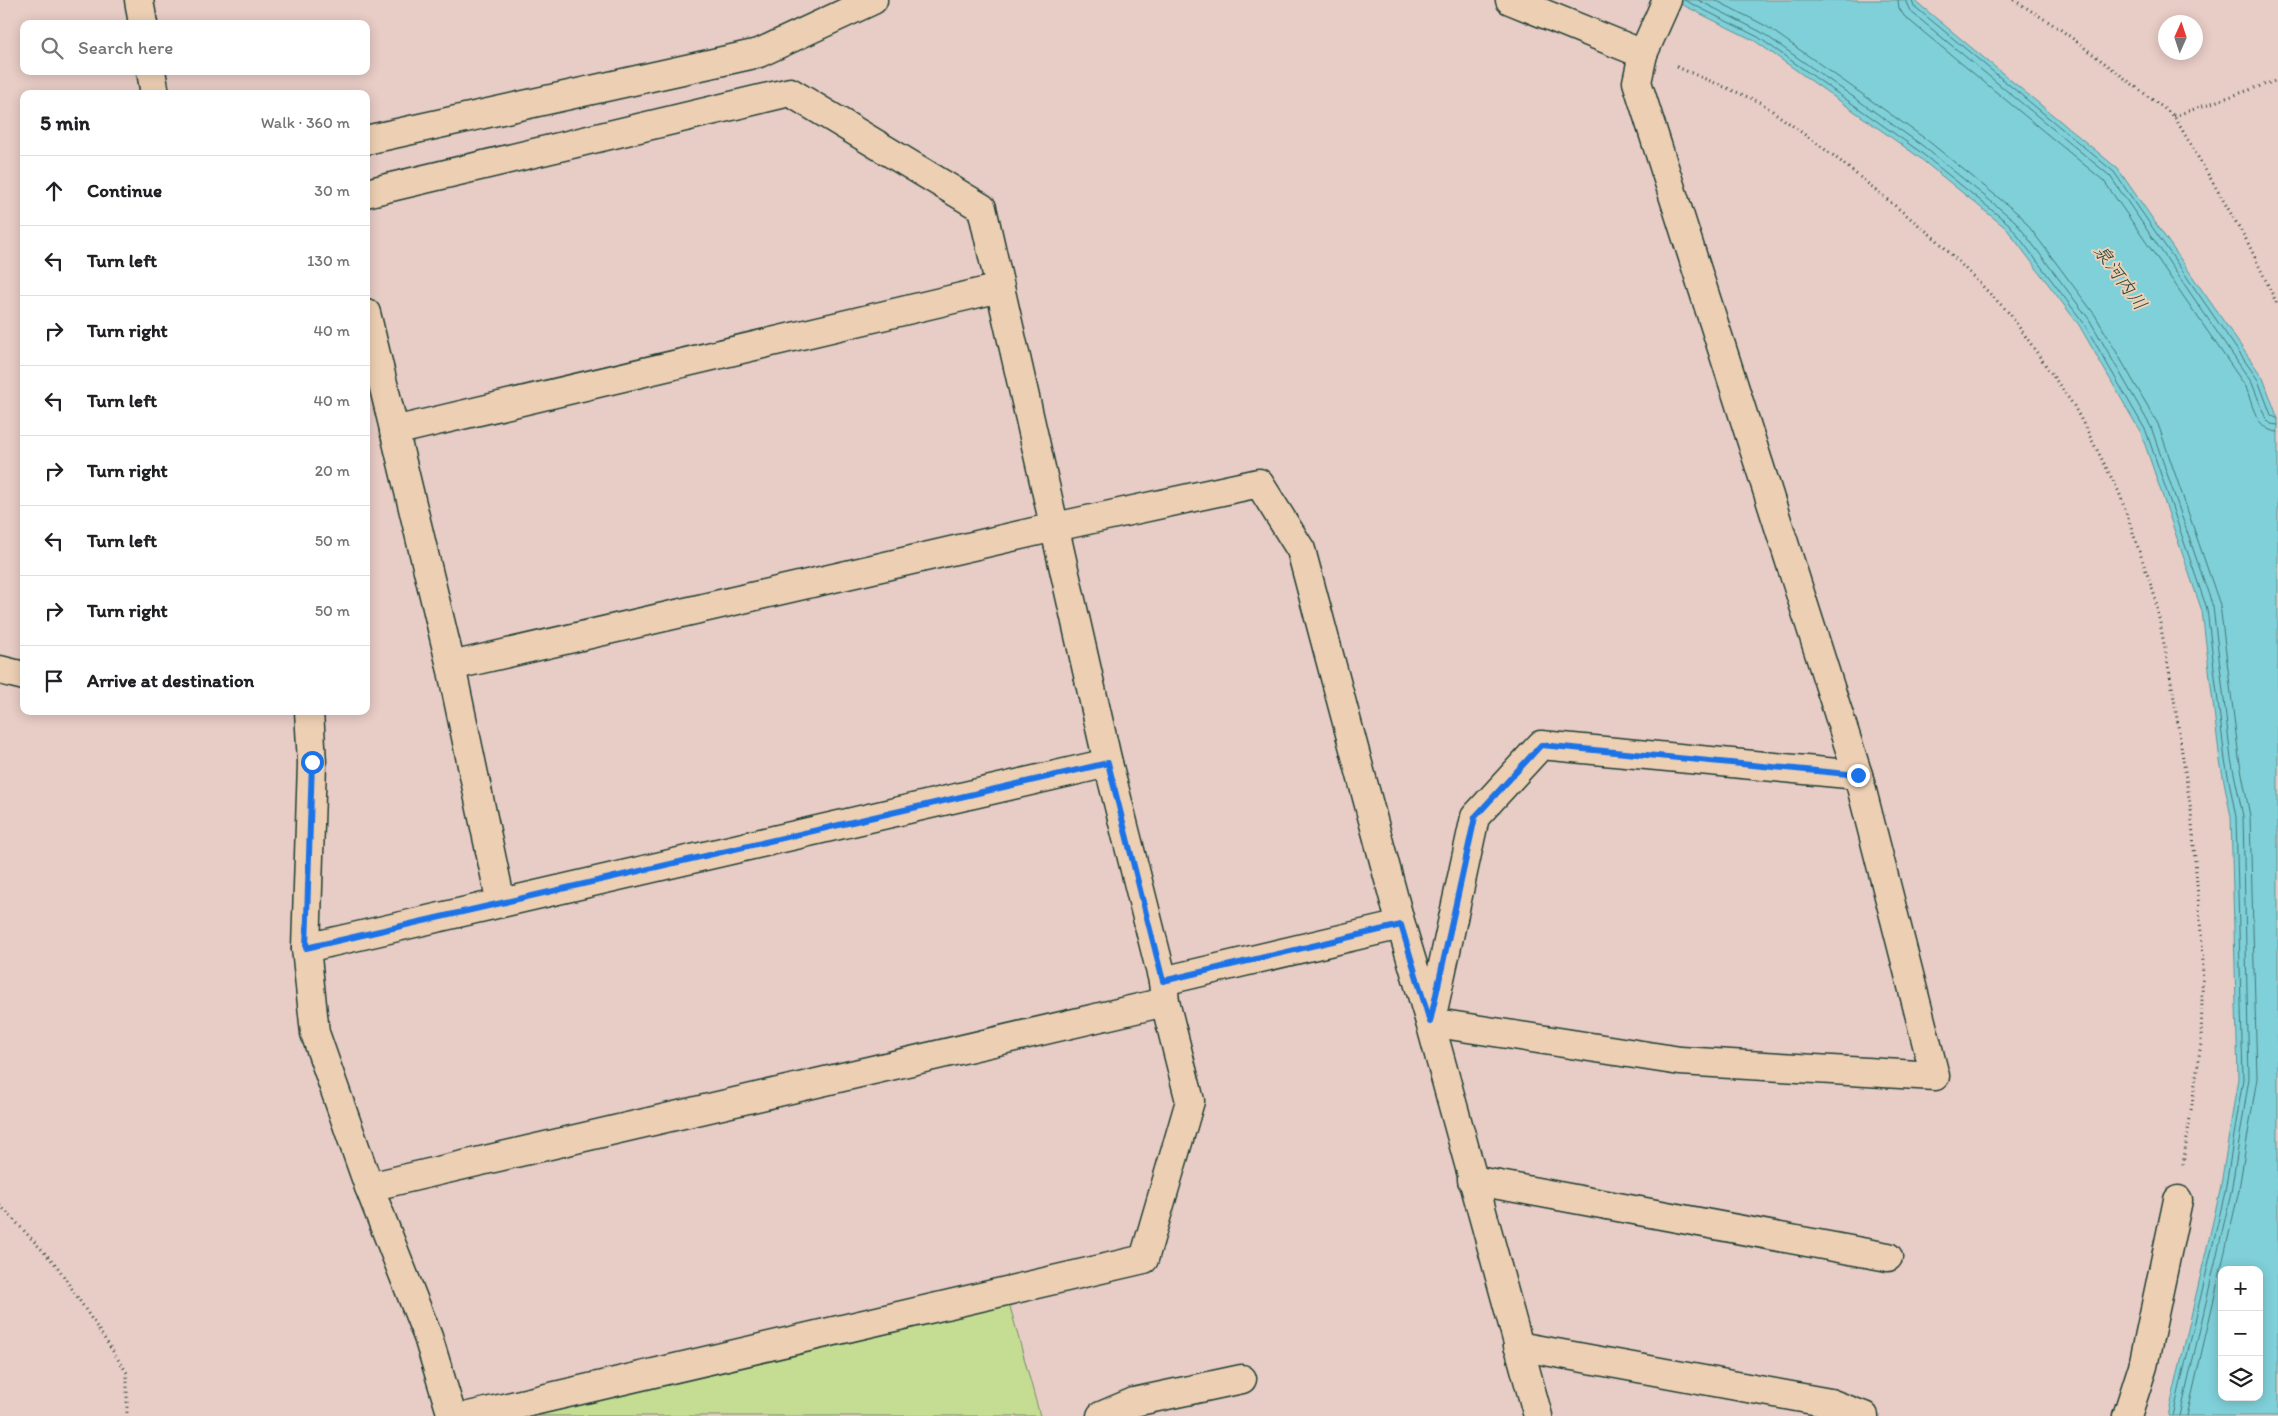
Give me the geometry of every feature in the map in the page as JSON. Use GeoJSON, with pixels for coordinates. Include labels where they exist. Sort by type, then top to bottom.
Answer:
{"type":"FeatureCollection","features":[{"type":"Feature","properties":{"kind":"street"},"geometry":{"type":"LineString","coordinates":[[139,0],[142,20]]}},
{"type":"Feature","properties":{"kind":"street"},"geometry":{"type":"LineString","coordinates":[[370,139],[759,53],[873,0]]}},
{"type":"Feature","properties":{"kind":"street"},"geometry":{"type":"LineString","coordinates":[[1510,0],[1648,43]]}},
{"type":"Feature","properties":{"kind":"street"},"geometry":{"type":"LineString","coordinates":[[1430,1022],[1680,1061],[1935,1076],[1858,775],[1636,82],[1648,43],[1667,0]]}},
{"type":"Feature","properties":{"kind":"street"},"geometry":{"type":"LineString","coordinates":[[152,75],[154,90]]}},
{"type":"Feature","properties":{"kind":"street"},"geometry":{"type":"LineString","coordinates":[[370,192],[790,92],[982,208],[1108,763],[1190,1101],[1144,1259],[468,1416]]}},
{"type":"Feature","properties":{"kind":"street"},"geometry":{"type":"LineString","coordinates":[[394,431],[1000,288]]}},
{"type":"Feature","properties":{"kind":"street"},"geometry":{"type":"LineString","coordinates":[[370,330],[451,666],[500,903]]}},
{"type":"Feature","properties":{"kind":"street"},"geometry":{"type":"LineString","coordinates":[[451,666],[1055,526],[1259,483],[1301,550],[1401,925],[1430,1022],[1538,1416]]}},
{"type":"Feature","properties":{"kind":"street"},"geometry":{"type":"LineString","coordinates":[[0,670],[20,675]]}},
{"type":"Feature","properties":{"kind":"street"},"geometry":{"type":"LineString","coordinates":[[309,715],[312,762],[306,948],[315,1033],[369,1187],[428,1338],[452,1416]]}},
{"type":"Feature","properties":{"kind":"street"},"geometry":{"type":"LineString","coordinates":[[1430,1022],[1475,817],[1541,745],[1858,775]]}},
{"type":"Feature","properties":{"kind":"street"},"geometry":{"type":"LineString","coordinates":[[306,948],[1108,763]]}},
{"type":"Feature","properties":{"kind":"street"},"geometry":{"type":"LineString","coordinates":[[369,1187],[1164,991],[1401,925]]}},
{"type":"Feature","properties":{"kind":"street"},"geometry":{"type":"LineString","coordinates":[[1472,1180],[1888,1257]]}},
{"type":"Feature","properties":{"kind":"street"},"geometry":{"type":"LineString","coordinates":[[2127,1416],[2143,1366],[2178,1200]]}},
{"type":"Feature","properties":{"kind":"street"},"geometry":{"type":"LineString","coordinates":[[1518,1346],[1830,1403],[1864,1416]]}},
{"type":"Feature","properties":{"kind":"street"},"geometry":{"type":"LineString","coordinates":[[1101,1416],[1134,1402],[1242,1379]]}},
{"type":"Feature","properties":{"kind":"path"},"geometry":{"type":"LineString","coordinates":[[2014,0],[2060,29],[2174,116],[2247,240],[2278,306]]}},
{"type":"Feature","properties":{"kind":"path"},"geometry":{"type":"LineString","coordinates":[[1648,43],[1760,102],[1834,156],[1937,240],[2010,314],[2074,406],[2118,492],[2154,597],[2172,686],[2191,811],[2203,957],[2201,1043],[2178,1200]]}},
{"type":"Feature","properties":{"kind":"path"},"geometry":{"type":"LineString","coordinates":[[2174,116],[2278,80]]}},
{"type":"Feature","properties":{"kind":"path"},"geometry":{"type":"LineString","coordinates":[[0,1205],[58,1266],[127,1373],[127,1416]]}},
{"type":"Feature","properties":{"kind":"green space"},"geometry":{"type":"Polygon","coordinates":[[[1009,1303],[1040,1416],[534,1416],[1009,1303]]]}},
{"type":"Feature","properties":{"kind":"water","name":"泉河内川"},"geometry":{"type":"Polygon","coordinates":[[[1673,0],[1914,0],[2118,169],[2263,378],[2278,419],[2278,1416],[2168,1416],[2220,1191],[2238,1078],[2231,817],[2220,761],[2202,611],[2141,433],[2079,325],[2006,228],[1916,155],[1755,41],[1673,0]]]}},
{"type":"Feature","properties":{"kind":"route"},"geometry":{"type":"LineString","coordinates":[[312,762],[306,948],[1108,763],[1163,981],[1401,925],[1430,1022],[1475,817],[1541,745],[1858,775]]}}]}
